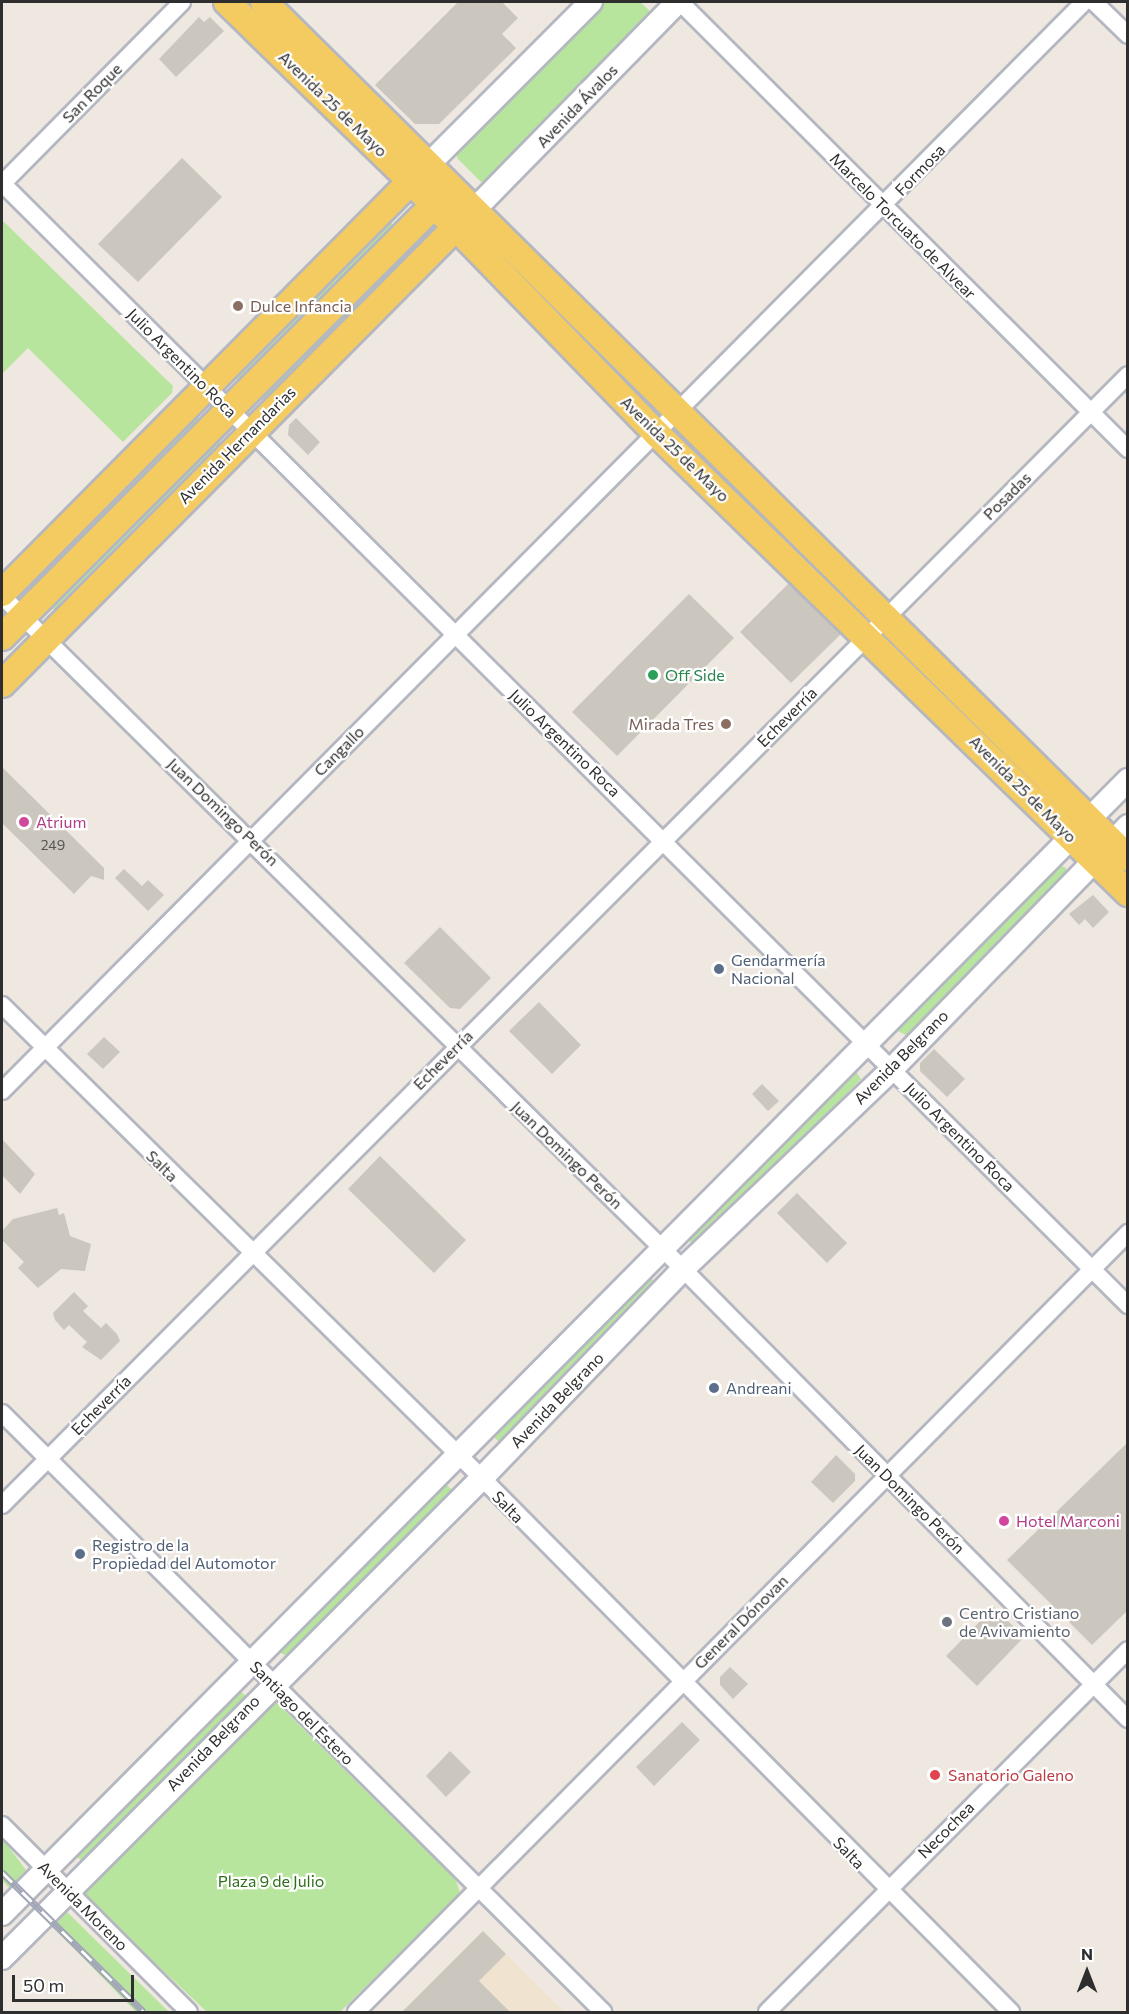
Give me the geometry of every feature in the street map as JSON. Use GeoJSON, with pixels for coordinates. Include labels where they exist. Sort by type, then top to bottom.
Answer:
{"type":"FeatureCollection","features":[{"type":"Feature","properties":{"kind":"main road","name":"Avenida 25 de Mayo"},"geometry":{"type":"LineString","coordinates":[[227,2],[420,173],[475,209],[1115,846],[1128,893]]}},
{"type":"Feature","properties":{"kind":"main road","name":"Avenida 25 de Mayo"},"geometry":{"type":"LineString","coordinates":[[264,2],[420,173],[434,205],[657,434],[868,636],[1071,838],[1115,846]]}},
{"type":"Feature","properties":{"kind":"main road"},"geometry":{"type":"LineString","coordinates":[[2,594],[591,2]]}},
{"type":"Feature","properties":{"kind":"main road","name":"Avenida Ávalos"},"geometry":{"type":"LineString","coordinates":[[475,209],[679,2]]}},
{"type":"Feature","properties":{"kind":"main road","name":"Avenida Hernandarias"},"geometry":{"type":"LineString","coordinates":[[2,637],[434,205]]}},
{"type":"Feature","properties":{"kind":"main road","name":"Avenida Hernandarias"},"geometry":{"type":"LineString","coordinates":[[2,684],[250,429],[475,209]]}},
{"type":"Feature","properties":{"kind":"main road","name":"Avenida Belgrano"},"geometry":{"type":"LineString","coordinates":[[2,1914],[456,1452],[1128,780]]}},
{"type":"Feature","properties":{"kind":"main road","name":"Avenida Belgrano"},"geometry":{"type":"LineString","coordinates":[[2,1958],[67,1889],[272,1683],[482,1478],[684,1269],[892,1069],[1115,846]]}},
{"type":"Feature","properties":{"kind":"street","name":"San Roque"},"geometry":{"type":"LineString","coordinates":[[2,183],[182,2]]}},
{"type":"Feature","properties":{"kind":"street","name":"Marcelo Torcuato de Alvear"},"geometry":{"type":"LineString","coordinates":[[679,2],[1128,449]]}},
{"type":"Feature","properties":{"kind":"street","name":"Formosa"},"geometry":{"type":"LineString","coordinates":[[678,413],[1084,2]]}},
{"type":"Feature","properties":{"kind":"street"},"geometry":{"type":"LineString","coordinates":[[1094,2],[1128,35]]}},
{"type":"Feature","properties":{"kind":"street","name":"Julio Argentino Roca"},"geometry":{"type":"LineString","coordinates":[[2,183],[455,636],[664,840],[1128,1305]]}},
{"type":"Feature","properties":{"kind":"street","name":"Posadas"},"geometry":{"type":"LineString","coordinates":[[886,617],[1128,375]]}},
{"type":"Feature","properties":{"kind":"street","name":"Cangallo"},"geometry":{"type":"LineString","coordinates":[[2,1091],[678,413]]}},
{"type":"Feature","properties":{"kind":"street","name":"Juan Domingo Perón"},"geometry":{"type":"LineString","coordinates":[[2,594],[22,617],[251,839],[456,1047],[684,1269],[1128,1719]]}},
{"type":"Feature","properties":{"kind":"street","name":"Echeverría"},"geometry":{"type":"LineString","coordinates":[[2,1505],[886,617]]}},
{"type":"Feature","properties":{"kind":"street","name":"Salta"},"geometry":{"type":"LineString","coordinates":[[2,1005],[250,1255],[456,1452],[683,1680],[885,1889],[1011,2013]]}},
{"type":"Feature","properties":{"kind":"street","name":"General Dónovan"},"geometry":{"type":"LineString","coordinates":[[356,2013],[683,1680],[888,1478],[1128,1233]]}},
{"type":"Feature","properties":{"kind":"street","name":"Santiago del Estero"},"geometry":{"type":"LineString","coordinates":[[2,1413],[477,1891],[603,2013]]}},
{"type":"Feature","properties":{"kind":"street","name":"Necochea"},"geometry":{"type":"LineString","coordinates":[[767,2013],[885,1889],[1128,1650]]}},
{"type":"Feature","properties":{"kind":"street","name":"Avenida Moreno"},"geometry":{"type":"LineString","coordinates":[[2,1825],[189,2013]]}},
{"type":"Feature","properties":{"kind":"shaded area"},"geometry":{"type":"Polygon","coordinates":[[[483,1931],[565,2012],[401,2012],[483,1931]]]}},
{"type":"Feature","properties":{"kind":"green space"},"geometry":{"type":"Polygon","coordinates":[[[600,2],[640,2],[649,10],[648,22],[490,179],[481,182],[457,158],[457,146],[600,2]]]}},
{"type":"Feature","properties":{"kind":"green space"},"geometry":{"type":"Polygon","coordinates":[[[385,217],[395,227],[242,383],[231,374],[385,217]]]}},
{"type":"Feature","properties":{"kind":"green space"},"geometry":{"type":"Polygon","coordinates":[[[2,220],[173,386],[172,393],[123,442],[28,348],[2,374],[2,220]]]}},
{"type":"Feature","properties":{"kind":"green space"},"geometry":{"type":"Polygon","coordinates":[[[490,237],[650,400],[647,402],[484,241],[490,237]]]}},
{"type":"Feature","properties":{"kind":"green space"},"geometry":{"type":"Polygon","coordinates":[[[411,241],[421,251],[266,404],[256,393],[411,241]]]}},
{"type":"Feature","properties":{"kind":"green space"},"geometry":{"type":"Polygon","coordinates":[[[194,412],[203,424],[35,592],[23,580],[194,412]]]}},
{"type":"Feature","properties":{"kind":"green space"},"geometry":{"type":"Polygon","coordinates":[[[214,435],[223,446],[59,614],[48,604],[214,435]]]}},
{"type":"Feature","properties":{"kind":"green space"},"geometry":{"type":"Polygon","coordinates":[[[688,440],[859,606],[858,609],[855,610],[688,440]]]}},
{"type":"Feature","properties":{"kind":"green space"},"geometry":{"type":"Polygon","coordinates":[[[1055,863],[1066,868],[1067,876],[908,1036],[894,1029],[1055,863]]]}},
{"type":"Feature","properties":{"kind":"green space"},"geometry":{"type":"Polygon","coordinates":[[[854,1069],[861,1079],[697,1244],[692,1244],[687,1237],[854,1069]]]}},
{"type":"Feature","properties":{"kind":"green space"},"geometry":{"type":"Polygon","coordinates":[[[648,1275],[657,1284],[503,1446],[489,1432],[648,1275]]]}},
{"type":"Feature","properties":{"kind":"green space"},"geometry":{"type":"Polygon","coordinates":[[[441,1479],[454,1492],[291,1654],[284,1655],[275,1648],[441,1479]]]}},
{"type":"Feature","properties":{"kind":"green space"},"geometry":{"type":"Polygon","coordinates":[[[235,1686],[248,1698],[87,1865],[72,1853],[235,1686]]]}},
{"type":"Feature","properties":{"kind":"green space","name":"Plaza 9 de Julio"},"geometry":{"type":"Polygon","coordinates":[[[276,1702],[456,1880],[460,1893],[340,2012],[207,2012],[85,1897],[84,1887],[262,1703],[276,1702]]]}},
{"type":"Feature","properties":{"kind":"green space"},"geometry":{"type":"Polygon","coordinates":[[[2,1838],[26,1870],[10,1889],[2,1880],[2,1838]]]}},
{"type":"Feature","properties":{"kind":"green space"},"geometry":{"type":"Polygon","coordinates":[[[67,1912],[169,2012],[136,2012],[53,1927],[67,1912]]]}},
{"type":"Feature","properties":{"kind":"building"},"geometry":{"type":"Polygon","coordinates":[[[458,2],[502,2],[518,18],[502,34],[516,48],[439,124],[415,124],[375,85],[458,2]]]}},
{"type":"Feature","properties":{"kind":"building"},"geometry":{"type":"Polygon","coordinates":[[[199,17],[204,22],[210,17],[224,31],[176,77],[159,59],[199,17]]]}},
{"type":"Feature","properties":{"kind":"building"},"geometry":{"type":"Polygon","coordinates":[[[182,158],[222,197],[138,282],[98,244],[182,158]]]}},
{"type":"Feature","properties":{"kind":"building"},"geometry":{"type":"Polygon","coordinates":[[[296,418],[320,442],[308,455],[288,435],[289,425],[296,418]]]}},
{"type":"Feature","properties":{"kind":"building"},"geometry":{"type":"Polygon","coordinates":[[[789,583],[841,634],[791,683],[740,632],[789,583]]]}},
{"type":"Feature","properties":{"kind":"building","name":"Off Side"},"geometry":{"type":"Polygon","coordinates":[[[689,594],[734,638],[617,756],[572,712],[689,594]]]}},
{"type":"Feature","properties":{"kind":"building"},"geometry":{"type":"Polygon","coordinates":[[[2,767],[104,868],[104,880],[91,876],[74,894],[2,823],[2,767]]]}},
{"type":"Feature","properties":{"kind":"building"},"geometry":{"type":"Polygon","coordinates":[[[124,869],[142,886],[148,880],[164,895],[148,911],[115,878],[124,869]]]}},
{"type":"Feature","properties":{"kind":"building"},"geometry":{"type":"Polygon","coordinates":[[[1093,895],[1109,912],[1093,928],[1085,919],[1079,925],[1069,914],[1093,895]]]}},
{"type":"Feature","properties":{"kind":"building"},"geometry":{"type":"Polygon","coordinates":[[[440,927],[491,978],[460,1009],[450,1008],[404,963],[440,927]]]}},
{"type":"Feature","properties":{"kind":"building"},"geometry":{"type":"Polygon","coordinates":[[[539,1002],[581,1045],[552,1074],[509,1031],[539,1002]]]}},
{"type":"Feature","properties":{"kind":"building"},"geometry":{"type":"Polygon","coordinates":[[[104,1037],[120,1052],[103,1069],[87,1054],[104,1037]]]}},
{"type":"Feature","properties":{"kind":"building"},"geometry":{"type":"Polygon","coordinates":[[[934,1049],[965,1079],[947,1097],[920,1071],[920,1063],[934,1049]]]}},
{"type":"Feature","properties":{"kind":"building"},"geometry":{"type":"Polygon","coordinates":[[[762,1084],[779,1101],[768,1111],[752,1094],[762,1084]]]}},
{"type":"Feature","properties":{"kind":"building"},"geometry":{"type":"Polygon","coordinates":[[[2,1139],[35,1174],[20,1194],[2,1175],[2,1139]]]}},
{"type":"Feature","properties":{"kind":"building"},"geometry":{"type":"Polygon","coordinates":[[[380,1156],[466,1240],[434,1273],[348,1189],[380,1156]]]}},
{"type":"Feature","properties":{"kind":"building"},"geometry":{"type":"Polygon","coordinates":[[[797,1193],[847,1243],[827,1263],[777,1213],[797,1193]]]}},
{"type":"Feature","properties":{"kind":"building"},"geometry":{"type":"Polygon","coordinates":[[[57,1208],[59,1215],[64,1213],[70,1236],[91,1244],[85,1271],[61,1269],[38,1288],[18,1268],[24,1262],[2,1240],[2,1231],[13,1219],[57,1208]]]}},
{"type":"Feature","properties":{"kind":"building"},"geometry":{"type":"Polygon","coordinates":[[[74,1292],[88,1306],[83,1311],[101,1328],[106,1323],[117,1334],[120,1341],[101,1360],[82,1347],[87,1342],[69,1325],[64,1330],[55,1320],[53,1313],[74,1292]]]}},
{"type":"Feature","properties":{"kind":"building"},"geometry":{"type":"Polygon","coordinates":[[[1128,1442],[1128,1610],[1092,1645],[1007,1560],[1128,1442]]]}},
{"type":"Feature","properties":{"kind":"building"},"geometry":{"type":"Polygon","coordinates":[[[836,1455],[855,1474],[855,1481],[833,1503],[811,1482],[836,1455]]]}},
{"type":"Feature","properties":{"kind":"building"},"geometry":{"type":"Polygon","coordinates":[[[994,1607],[1024,1637],[977,1686],[946,1656],[994,1607]]]}},
{"type":"Feature","properties":{"kind":"building"},"geometry":{"type":"Polygon","coordinates":[[[730,1667],[748,1684],[733,1699],[720,1685],[720,1677],[730,1667]]]}},
{"type":"Feature","properties":{"kind":"building"},"geometry":{"type":"Polygon","coordinates":[[[682,1722],[700,1740],[654,1786],[636,1767],[682,1722]]]}},
{"type":"Feature","properties":{"kind":"building"},"geometry":{"type":"Polygon","coordinates":[[[450,1751],[471,1772],[446,1797],[426,1776],[450,1751]]]}},
{"type":"Feature","properties":{"kind":"building"},"geometry":{"type":"Polygon","coordinates":[[[483,1931],[506,1954],[479,1981],[511,2013],[401,2013],[483,1931]]]}},
{"type":"Feature","properties":{"kind":"railway"},"geometry":{"type":"LineString","coordinates":[[2,1872],[144,2012]]}},
{"type":"Feature","properties":{"kind":"place","name":"Dulce Infancia"},"geometry":{"type":"Point","coordinates":[238,306]}},
{"type":"Feature","properties":{"kind":"place","name":"Off Side"},"geometry":{"type":"Point","coordinates":[653,675]}},
{"type":"Feature","properties":{"kind":"place","name":"Mirada Tres"},"geometry":{"type":"Point","coordinates":[726,724]}},
{"type":"Feature","properties":{"kind":"place","name":"Atrium"},"geometry":{"type":"Point","coordinates":[24,822]}},
{"type":"Feature","properties":{"kind":"place","name":"Gendarmería Nacional"},"geometry":{"type":"Point","coordinates":[719,969]}},
{"type":"Feature","properties":{"kind":"place","name":"Andreani"},"geometry":{"type":"Point","coordinates":[714,1388]}},
{"type":"Feature","properties":{"kind":"place","name":"Hotel Marconi"},"geometry":{"type":"Point","coordinates":[1004,1521]}},
{"type":"Feature","properties":{"kind":"place","name":"Registro de la Propiedad del Automotor"},"geometry":{"type":"Point","coordinates":[80,1554]}},
{"type":"Feature","properties":{"kind":"place","name":"Centro Cristiano de Avivamiento"},"geometry":{"type":"Point","coordinates":[947,1622]}},
{"type":"Feature","properties":{"kind":"place","name":"Sanatorio Galeno"},"geometry":{"type":"Point","coordinates":[935,1775]}}]}
